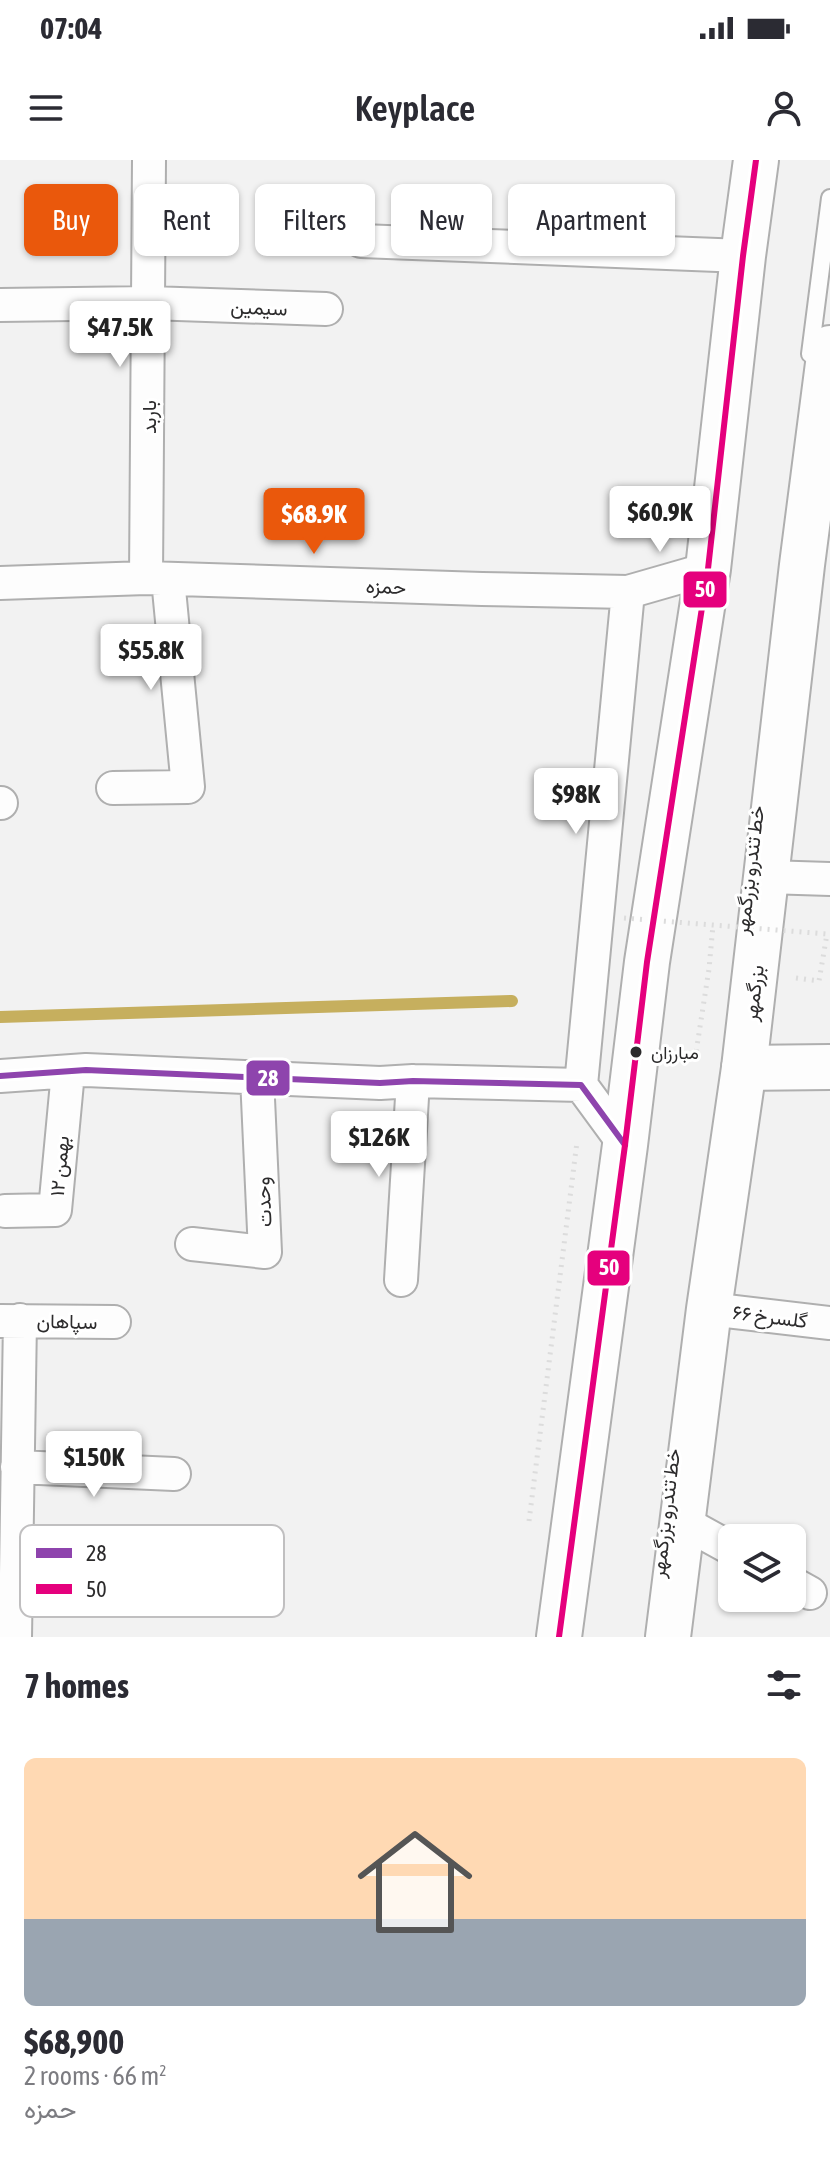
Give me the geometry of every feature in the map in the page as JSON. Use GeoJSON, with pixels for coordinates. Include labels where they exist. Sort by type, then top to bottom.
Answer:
{"type":"FeatureCollection","features":[{"type":"Feature","properties":{"kind":"main road"},"geometry":{"type":"LineString","coordinates":[[559,1637],[647,962],[708,569],[756,160]]}},
{"type":"Feature","properties":{"kind":"main road","name":"بزرگمهر"},"geometry":{"type":"LineString","coordinates":[[668,1637],[767,877],[816,564],[819,357]]}},
{"type":"Feature","properties":{"kind":"main road"},"geometry":{"type":"LineString","coordinates":[[744,1068],[830,1067]]}},
{"type":"Feature","properties":{"kind":"street","name":"باربد"},"geometry":{"type":"LineString","coordinates":[[149,160],[149,303],[157,578]]}},
{"type":"Feature","properties":{"kind":"street"},"geometry":{"type":"LineString","coordinates":[[375,242],[743,256]]}},
{"type":"Feature","properties":{"kind":"street","name":"سیمین"},"geometry":{"type":"LineString","coordinates":[[0,305],[149,303],[326,309]]}},
{"type":"Feature","properties":{"kind":"street","name":"حمزه"},"geometry":{"type":"LineString","coordinates":[[0,583],[157,578],[628,592],[708,569]]}},
{"type":"Feature","properties":{"kind":"street"},"geometry":{"type":"LineString","coordinates":[[113,788],[188,787],[157,578]]}},
{"type":"Feature","properties":{"kind":"street"},"geometry":{"type":"LineString","coordinates":[[625,1145],[583,1087],[628,592]]}},
{"type":"Feature","properties":{"kind":"street"},"geometry":{"type":"LineString","coordinates":[[767,877],[830,879]]}},
{"type":"Feature","properties":{"kind":"street"},"geometry":{"type":"LineString","coordinates":[[0,1076],[86,1070],[380,1083],[413,1081],[583,1087]]}},
{"type":"Feature","properties":{"kind":"street","name":"۱۲ بهمن"},"geometry":{"type":"LineString","coordinates":[[5,1211],[55,1210],[68,1072]]}},
{"type":"Feature","properties":{"kind":"street","name":"وحدت"},"geometry":{"type":"LineString","coordinates":[[192,1244],[265,1252],[257,1077]]}},
{"type":"Feature","properties":{"kind":"street"},"geometry":{"type":"LineString","coordinates":[[401,1280],[413,1081]]}},
{"type":"Feature","properties":{"kind":"street","name":"گلسرخ ۶۶"},"geometry":{"type":"LineString","coordinates":[[709,1309],[830,1323]]}},
{"type":"Feature","properties":{"kind":"street","name":"سپاهان"},"geometry":{"type":"LineString","coordinates":[[15,1637],[8,1523],[17,1467],[10,1320],[114,1322]]}},
{"type":"Feature","properties":{"kind":"street"},"geometry":{"type":"LineString","coordinates":[[17,1467],[174,1474]]}},
{"type":"Feature","properties":{"kind":"street"},"geometry":{"type":"LineString","coordinates":[[683,1522],[718,1541]]}},
{"type":"Feature","properties":{"kind":"lane"},"geometry":{"type":"LineString","coordinates":[[819,357],[830,198]]}},
{"type":"Feature","properties":{"kind":"path"},"geometry":{"type":"LineString","coordinates":[[624,918],[827,934],[819,981]]}},
{"type":"Feature","properties":{"kind":"path"},"geometry":{"type":"LineString","coordinates":[[695,1059],[713,925]]}},
{"type":"Feature","properties":{"kind":"path"},"geometry":{"type":"LineString","coordinates":[[528,1533],[583,1087]]}},
{"type":"Feature","properties":{"kind":"waterway"},"geometry":{"type":"LineString","coordinates":[[0,1017],[512,1001]]}},
{"type":"Feature","properties":{"kind":"transit line","name":"50"},"geometry":{"type":"LineString","coordinates":[[559,1637],[647,962],[708,569],[756,160]]}},
{"type":"Feature","properties":{"kind":"transit line","name":"28"},"geometry":{"type":"LineString","coordinates":[[0,1076],[86,1070],[380,1083],[581,1085],[625,1145]]}},
{"type":"Feature","properties":{"kind":"place","name":"مبارزان"},"geometry":{"type":"Point","coordinates":[636,1052]}}]}
